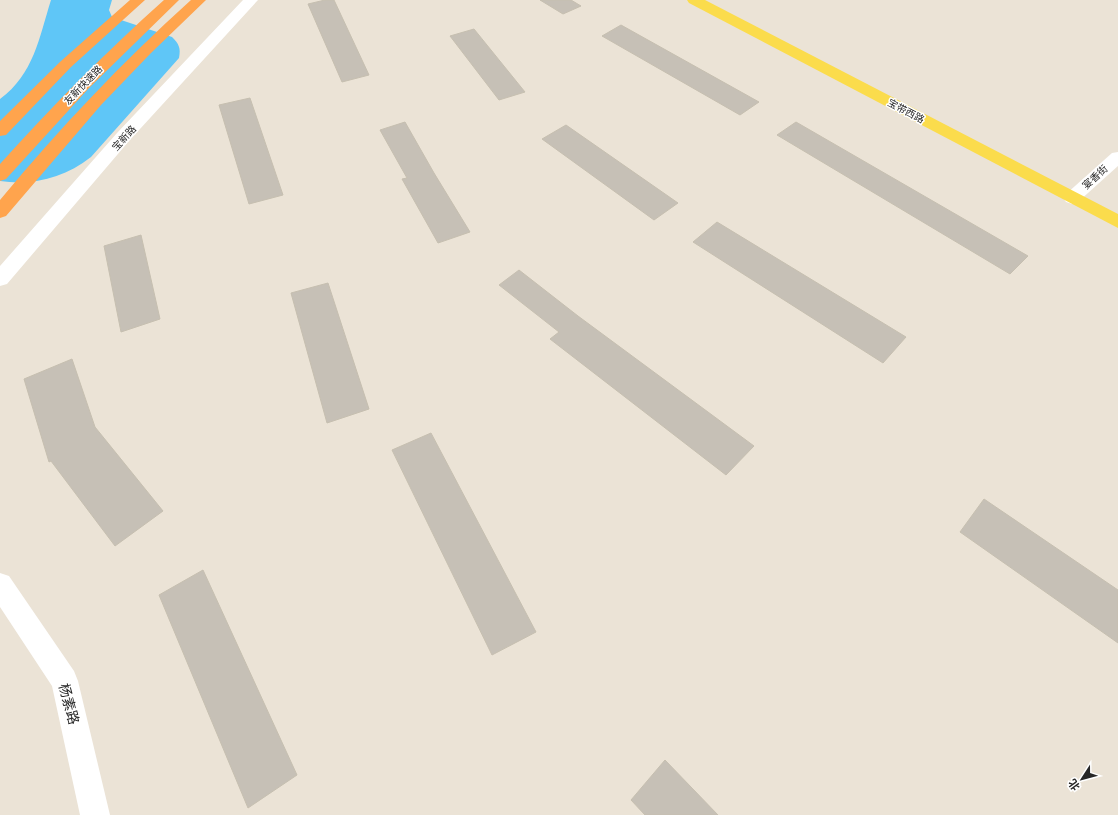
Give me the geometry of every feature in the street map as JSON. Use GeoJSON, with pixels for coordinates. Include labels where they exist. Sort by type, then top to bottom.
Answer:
{"type":"FeatureCollection","features":[{"type":"Feature","properties":{"kind":"highway"},"geometry":{"type":"LineString","coordinates":[[0,131],[66,64],[138,0]]}},
{"type":"Feature","properties":{"kind":"highway","name":"友新快速路"},"geometry":{"type":"LineString","coordinates":[[0,176],[57,111],[99,68],[172,0]]}},
{"type":"Feature","properties":{"kind":"highway"},"geometry":{"type":"LineString","coordinates":[[0,212],[102,96],[140,56],[199,0]]}},
{"type":"Feature","properties":{"kind":"main road","name":"宝带西路"},"geometry":{"type":"LineString","coordinates":[[694,0],[1077,193],[1118,205]]}},
{"type":"Feature","properties":{"kind":"main road","name":"宝带西路"},"geometry":{"type":"LineString","coordinates":[[719,0],[1077,193],[1118,222]]}},
{"type":"Feature","properties":{"kind":"street","name":"宝新路"},"geometry":{"type":"LineString","coordinates":[[0,279],[162,94],[252,0]]}},
{"type":"Feature","properties":{"kind":"street","name":"宴香街"},"geometry":{"type":"LineString","coordinates":[[1077,193],[1118,157]]}},
{"type":"Feature","properties":{"kind":"street","name":"杨素路"},"geometry":{"type":"LineString","coordinates":[[0,585],[64,681],[95,815]]}},
{"type":"Feature","properties":{"kind":"water"},"geometry":{"type":"Polygon","coordinates":[[[51,0],[112,0],[109,10],[112,17],[172,37],[179,46],[179,58],[91,157],[81,164],[48,179],[24,182],[0,181],[0,99],[21,78],[28,67],[39,41],[51,0]]]}},
{"type":"Feature","properties":{"kind":"building"},"geometry":{"type":"Polygon","coordinates":[[[325,0],[334,0],[369,75],[342,82],[308,4],[325,0]]]}},
{"type":"Feature","properties":{"kind":"building"},"geometry":{"type":"Polygon","coordinates":[[[540,0],[571,0],[581,6],[563,14],[540,0]]]}},
{"type":"Feature","properties":{"kind":"building"},"geometry":{"type":"Polygon","coordinates":[[[621,25],[759,102],[740,115],[602,36],[621,25]]]}},
{"type":"Feature","properties":{"kind":"building"},"geometry":{"type":"Polygon","coordinates":[[[474,29],[525,92],[499,100],[450,36],[474,29]]]}},
{"type":"Feature","properties":{"kind":"building"},"geometry":{"type":"Polygon","coordinates":[[[250,98],[283,195],[249,204],[219,105],[250,98]]]}},
{"type":"Feature","properties":{"kind":"building"},"geometry":{"type":"Polygon","coordinates":[[[405,122],[470,232],[438,243],[402,179],[407,178],[380,130],[405,122]]]}},
{"type":"Feature","properties":{"kind":"building"},"geometry":{"type":"Polygon","coordinates":[[[796,122],[1028,256],[1010,274],[777,135],[796,122]]]}},
{"type":"Feature","properties":{"kind":"building"},"geometry":{"type":"Polygon","coordinates":[[[566,125],[678,203],[654,220],[542,139],[566,125]]]}},
{"type":"Feature","properties":{"kind":"building"},"geometry":{"type":"Polygon","coordinates":[[[717,222],[906,337],[883,363],[693,242],[717,222]]]}},
{"type":"Feature","properties":{"kind":"building"},"geometry":{"type":"Polygon","coordinates":[[[141,235],[160,319],[121,332],[104,246],[141,235]]]}},
{"type":"Feature","properties":{"kind":"building"},"geometry":{"type":"Polygon","coordinates":[[[519,270],[578,316],[754,446],[726,475],[550,339],[559,332],[499,285],[519,270]]]}},
{"type":"Feature","properties":{"kind":"building"},"geometry":{"type":"Polygon","coordinates":[[[328,283],[369,409],[327,423],[291,293],[328,283]]]}},
{"type":"Feature","properties":{"kind":"building"},"geometry":{"type":"Polygon","coordinates":[[[72,359],[95,427],[163,511],[115,546],[51,461],[49,462],[24,379],[72,359]]]}},
{"type":"Feature","properties":{"kind":"building"},"geometry":{"type":"Polygon","coordinates":[[[431,433],[536,632],[492,655],[392,450],[431,433]]]}},
{"type":"Feature","properties":{"kind":"building"},"geometry":{"type":"Polygon","coordinates":[[[984,499],[1118,590],[1118,643],[960,532],[984,499]]]}},
{"type":"Feature","properties":{"kind":"building"},"geometry":{"type":"Polygon","coordinates":[[[203,570],[297,775],[248,808],[159,595],[203,570]]]}},
{"type":"Feature","properties":{"kind":"building"},"geometry":{"type":"Polygon","coordinates":[[[665,760],[718,815],[645,815],[631,800],[665,760]]]}}]}
